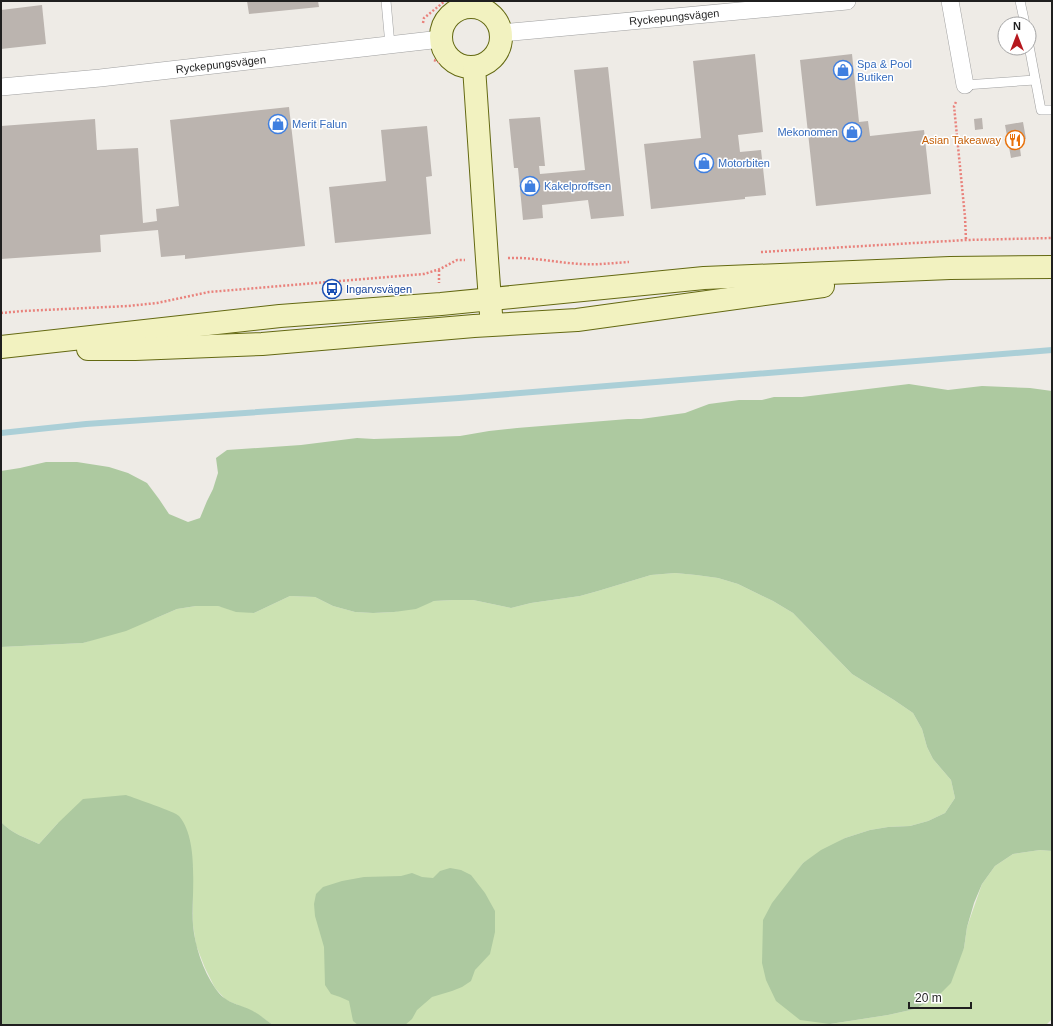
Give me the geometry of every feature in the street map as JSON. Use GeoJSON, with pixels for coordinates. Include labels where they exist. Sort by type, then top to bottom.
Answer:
{"type":"FeatureCollection","features":[{"type":"Feature","properties":{"kind":"main road"},"geometry":{"type":"LineString","coordinates":[[464,68],[484,65],[492,59],[498,52],[502,33],[496,19],[484,10],[469,4],[452,14],[446,21],[442,30],[431,40],[445,52],[449,58],[464,68],[487,259],[492,325]]}},
{"type":"Feature","properties":{"kind":"main road"},"geometry":{"type":"LineString","coordinates":[[1,348],[280,316],[441,304],[704,278],[950,268],[1052,267]]}},
{"type":"Feature","properties":{"kind":"main road"},"geometry":{"type":"LineString","coordinates":[[1,348],[135,349],[262,344],[584,319],[950,268]]}},
{"type":"Feature","properties":{"kind":"street","name":"Ryckepungsvägen"},"geometry":{"type":"LineString","coordinates":[[502,33],[847,1]]}},
{"type":"Feature","properties":{"kind":"street"},"geometry":{"type":"LineString","coordinates":[[950,1],[965,85]]}},
{"type":"Feature","properties":{"kind":"street","name":"Ryckepungsvägen"},"geometry":{"type":"LineString","coordinates":[[1,87],[100,78],[431,40]]}},
{"type":"Feature","properties":{"kind":"lane"},"geometry":{"type":"LineString","coordinates":[[386,1],[390,45]]}},
{"type":"Feature","properties":{"kind":"lane"},"geometry":{"type":"LineString","coordinates":[[1020,1],[1023,16]]}},
{"type":"Feature","properties":{"kind":"lane"},"geometry":{"type":"LineString","coordinates":[[1031,56],[1041,110],[1052,110]]}},
{"type":"Feature","properties":{"kind":"lane"},"geometry":{"type":"LineString","coordinates":[[965,85],[1035,80]]}},
{"type":"Feature","properties":{"kind":"path"},"geometry":{"type":"LineString","coordinates":[[445,1],[424,18],[431,40],[427,57],[464,68]]}},
{"type":"Feature","properties":{"kind":"path"},"geometry":{"type":"LineString","coordinates":[[965,85],[954,106],[966,240]]}},
{"type":"Feature","properties":{"kind":"path"},"geometry":{"type":"LineString","coordinates":[[757,253],[966,240],[1052,238]]}},
{"type":"Feature","properties":{"kind":"path"},"geometry":{"type":"LineString","coordinates":[[1,313],[128,306],[157,303],[210,292],[424,274],[439,270],[457,260],[521,257],[583,264],[635,262]]}},
{"type":"Feature","properties":{"kind":"path"},"geometry":{"type":"LineString","coordinates":[[439,270],[439,286]]}},
{"type":"Feature","properties":{"kind":"green space"},"geometry":{"type":"Polygon","coordinates":[[[909,384],[948,390],[982,386],[1030,388],[1052,391],[1052,851],[1040,850],[1013,854],[995,866],[982,884],[974,903],[967,927],[964,948],[951,983],[937,997],[915,1009],[888,1015],[830,1024],[800,1020],[776,1001],[766,980],[762,963],[763,920],[772,903],[803,863],[821,850],[845,838],[870,830],[910,826],[928,821],[945,813],[955,798],[951,780],[933,759],[927,747],[922,729],[913,713],[852,674],[793,613],[773,601],[738,584],[718,578],[675,573],[651,575],[580,596],[531,603],[511,608],[473,600],[453,600],[434,601],[416,609],[373,613],[355,612],[333,606],[315,597],[290,596],[254,613],[236,612],[218,606],[196,606],[177,609],[126,631],[83,643],[1,647],[1,471],[46,462],[77,462],[109,467],[128,473],[147,483],[169,514],[188,522],[200,518],[213,489],[218,473],[216,458],[227,450],[301,445],[357,438],[374,439],[460,436],[517,428],[641,419],[685,413],[709,404],[739,400],[762,400],[774,397],[802,397],[909,384]]]}},
{"type":"Feature","properties":{"kind":"green space"},"geometry":{"type":"Polygon","coordinates":[[[675,573],[718,578],[738,584],[773,601],[793,613],[852,674],[913,713],[922,729],[927,747],[933,759],[951,780],[955,798],[945,813],[928,821],[910,826],[870,830],[845,838],[803,863],[790,881],[830,1024],[888,1015],[915,1009],[937,997],[964,948],[967,927],[982,884],[995,866],[1013,854],[1040,850],[1052,851],[1052,1019],[1046,1025],[273,1025],[254,1012],[226,1000],[215,988],[196,945],[193,925],[193,866],[58,823],[39,844],[14,832],[1,822],[1,647],[83,643],[156,618],[177,609],[196,606],[218,606],[254,613],[290,596],[315,597],[333,606],[355,612],[373,613],[394,612],[434,601],[453,600],[473,600],[511,608],[531,603],[580,596],[651,575],[675,573]]]}},
{"type":"Feature","properties":{"kind":"green space"},"geometry":{"type":"Polygon","coordinates":[[[126,795],[163,808],[179,816],[186,827],[190,839],[193,869],[193,925],[203,966],[215,988],[223,997],[253,1011],[273,1025],[1,1025],[1,822],[14,832],[39,844],[83,799],[126,795]]]}},
{"type":"Feature","properties":{"kind":"green space"},"geometry":{"type":"Polygon","coordinates":[[[450,868],[461,870],[471,875],[485,893],[495,911],[495,932],[490,954],[475,970],[471,981],[462,987],[432,997],[417,1010],[412,1019],[405,1025],[358,1025],[353,1021],[349,1001],[331,994],[325,985],[324,947],[315,916],[314,904],[316,894],[323,887],[342,881],[364,877],[401,876],[412,873],[422,877],[433,878],[440,871],[450,868]]]}},
{"type":"Feature","properties":{"kind":"building"},"geometry":{"type":"Polygon","coordinates":[[[247,1],[318,1],[319,7],[249,14],[247,1]]]}},
{"type":"Feature","properties":{"kind":"building"},"geometry":{"type":"Polygon","coordinates":[[[42,5],[46,44],[1,49],[1,10],[42,5]]]}},
{"type":"Feature","properties":{"kind":"building"},"geometry":{"type":"Polygon","coordinates":[[[755,54],[763,132],[738,135],[740,152],[761,150],[766,195],[745,197],[745,199],[651,209],[644,144],[701,138],[693,61],[755,54]]]}},
{"type":"Feature","properties":{"kind":"building"},"geometry":{"type":"Polygon","coordinates":[[[852,54],[859,122],[868,121],[870,136],[924,130],[931,194],[816,206],[800,60],[852,54]]]}},
{"type":"Feature","properties":{"kind":"building"},"geometry":{"type":"Polygon","coordinates":[[[608,67],[624,216],[591,219],[588,200],[542,205],[543,218],[523,220],[518,168],[514,168],[509,119],[540,117],[545,166],[539,166],[540,174],[585,170],[574,70],[608,67]]]}},
{"type":"Feature","properties":{"kind":"building"},"geometry":{"type":"Polygon","coordinates":[[[289,107],[305,246],[185,259],[185,255],[161,257],[158,230],[100,235],[101,252],[1,259],[1,126],[95,119],[97,150],[138,148],[143,223],[157,221],[156,209],[179,206],[170,120],[289,107]]]}},
{"type":"Feature","properties":{"kind":"building"},"geometry":{"type":"Polygon","coordinates":[[[982,118],[983,129],[975,130],[974,119],[982,118]]]}},
{"type":"Feature","properties":{"kind":"building","name":"Asian Takeaway"},"geometry":{"type":"Polygon","coordinates":[[[1023,122],[1026,139],[1019,141],[1021,156],[1011,158],[1005,125],[1023,122]]]}},
{"type":"Feature","properties":{"kind":"building"},"geometry":{"type":"Polygon","coordinates":[[[427,126],[432,176],[426,177],[431,234],[335,243],[329,187],[386,181],[381,130],[427,126]]]}},
{"type":"Feature","properties":{"kind":"waterway"},"geometry":{"type":"LineString","coordinates":[[1,433],[86,424],[459,398],[1052,350]]}},
{"type":"Feature","properties":{"kind":"place","name":"Spa & Pool Butiken"},"geometry":{"type":"Point","coordinates":[843,70]}},
{"type":"Feature","properties":{"kind":"place","name":"Merit Falun"},"geometry":{"type":"Point","coordinates":[278,124]}},
{"type":"Feature","properties":{"kind":"place","name":"Mekonomen"},"geometry":{"type":"Point","coordinates":[852,132]}},
{"type":"Feature","properties":{"kind":"place","name":"Asian Takeaway"},"geometry":{"type":"Point","coordinates":[1015,140]}},
{"type":"Feature","properties":{"kind":"place","name":"Motorbiten"},"geometry":{"type":"Point","coordinates":[704,163]}},
{"type":"Feature","properties":{"kind":"place","name":"Kakelproffsen"},"geometry":{"type":"Point","coordinates":[530,186]}},
{"type":"Feature","properties":{"kind":"place","name":"Ingarvsvägen"},"geometry":{"type":"Point","coordinates":[332,289]}}]}
